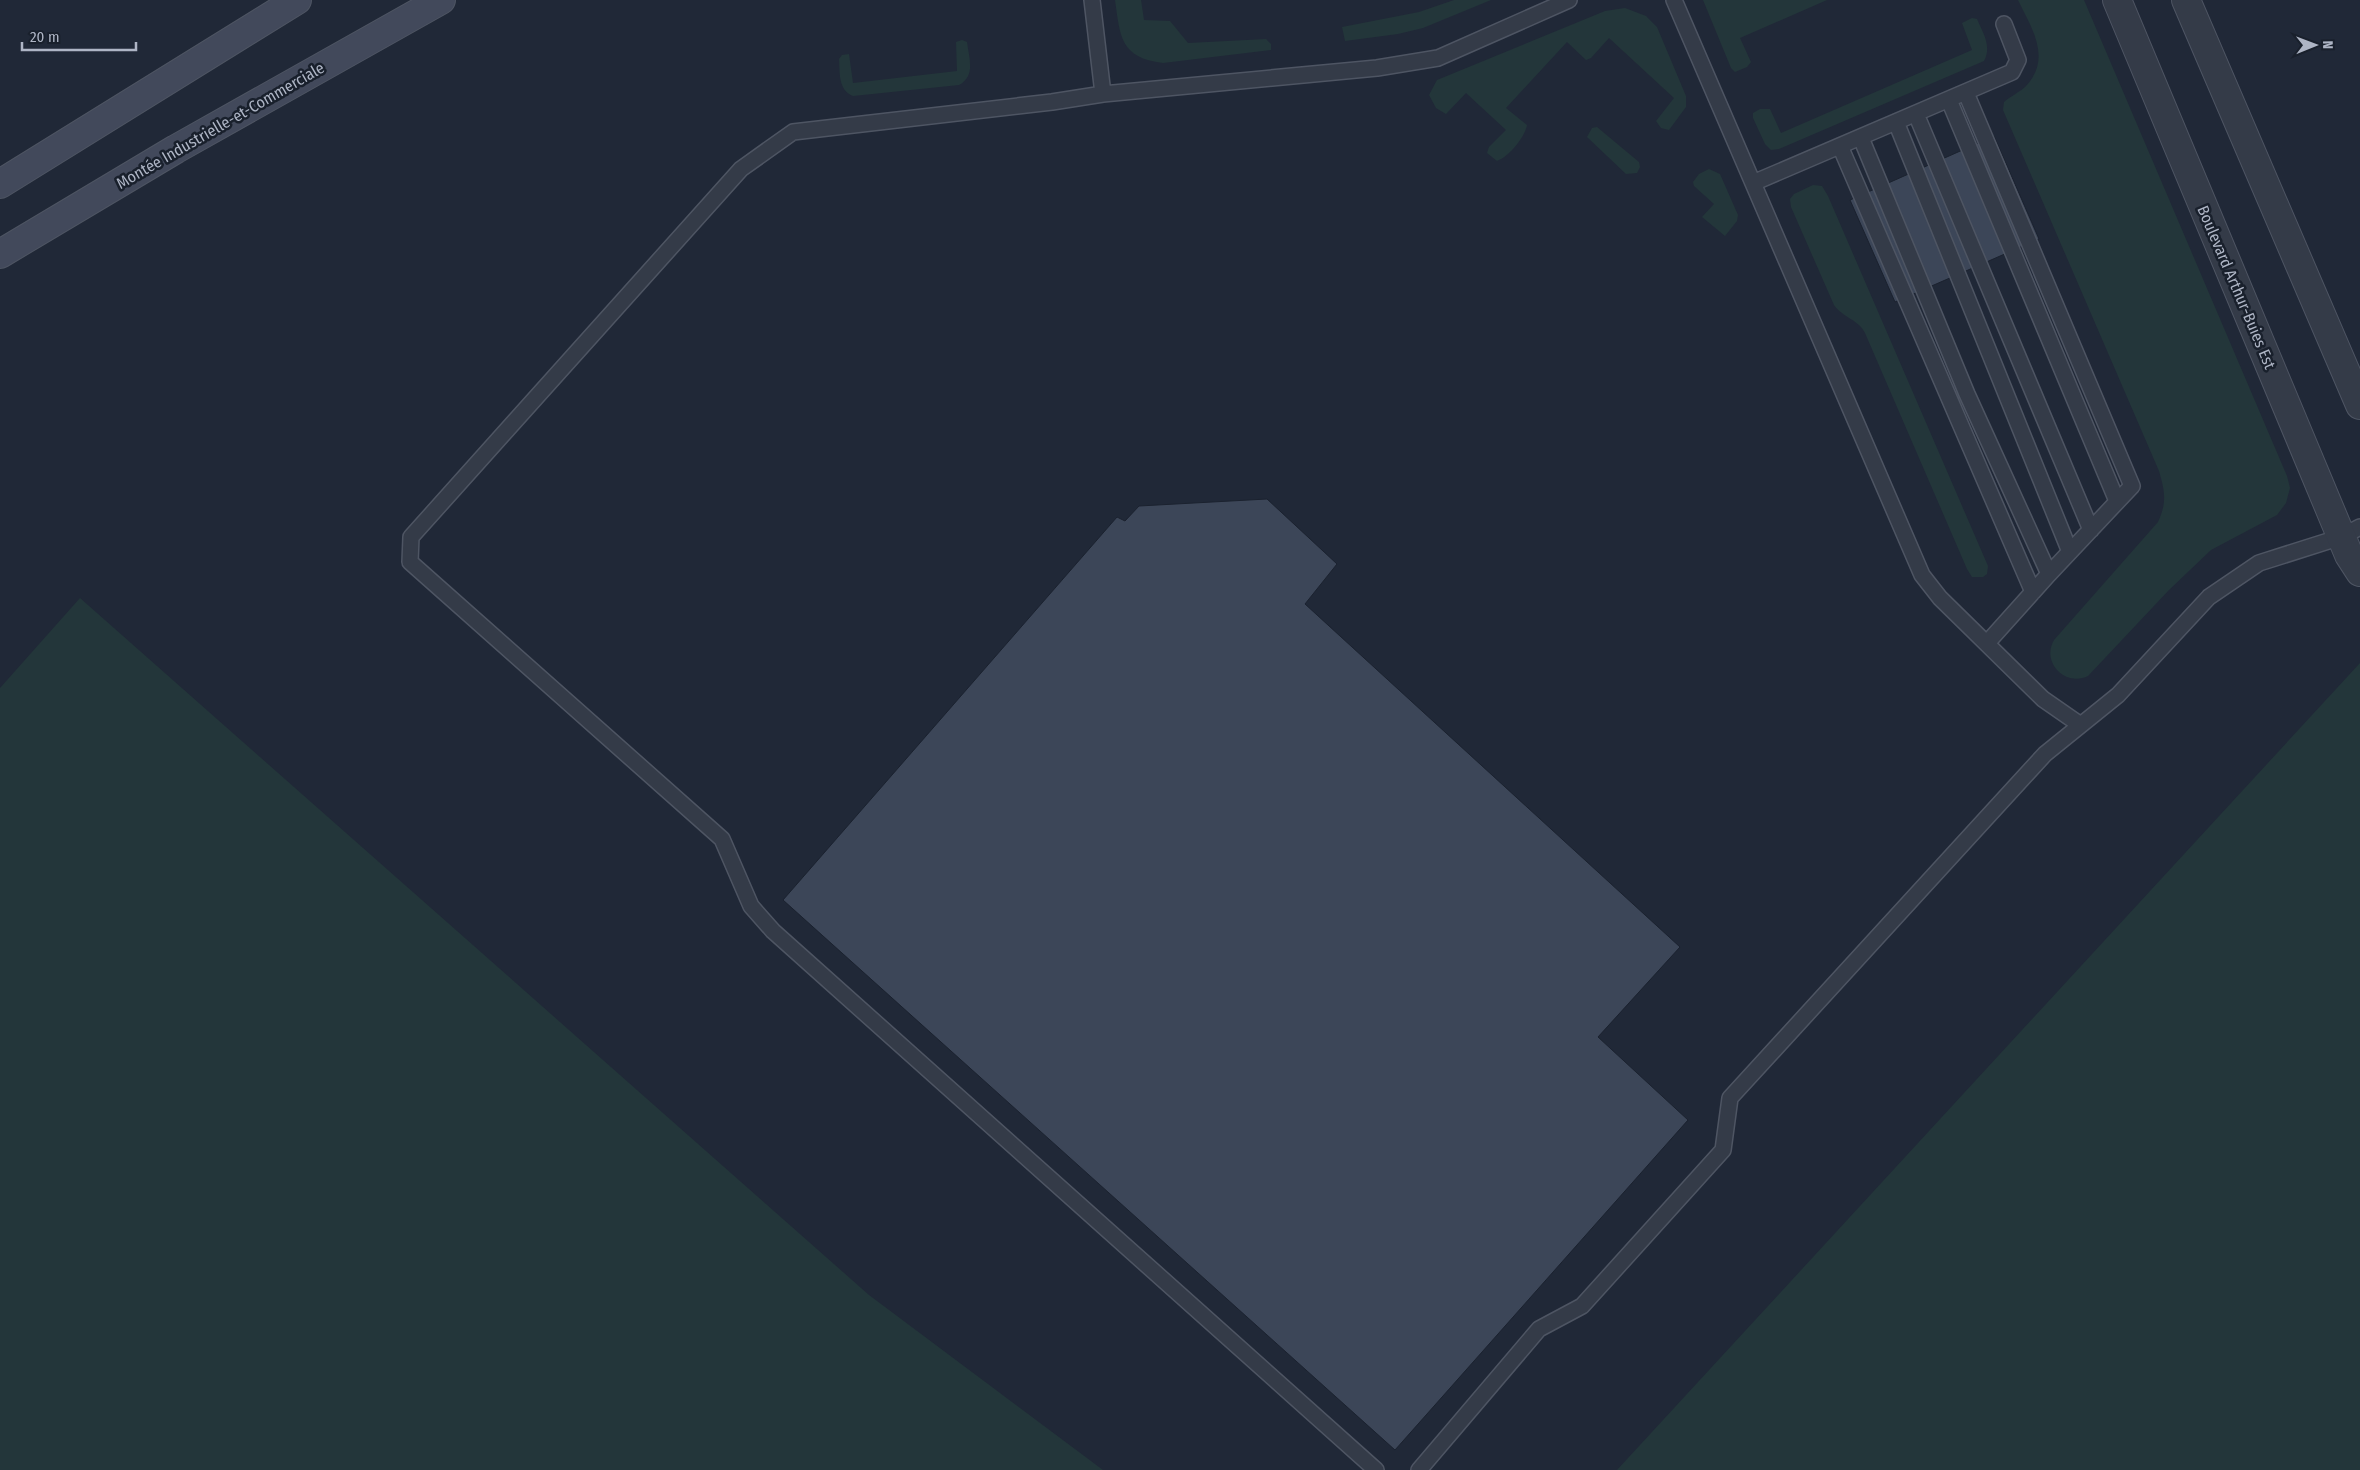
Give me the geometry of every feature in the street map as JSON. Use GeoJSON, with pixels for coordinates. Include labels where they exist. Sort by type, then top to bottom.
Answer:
{"type":"FeatureCollection","features":[{"type":"Feature","properties":{"kind":"main road"},"geometry":{"type":"LineString","coordinates":[[0,184],[297,0]]}},
{"type":"Feature","properties":{"kind":"main road","name":"Montée Industrielle-et-Commerciale"},"geometry":{"type":"LineString","coordinates":[[0,254],[176,149],[442,0]]}},
{"type":"Feature","properties":{"kind":"street","name":"Boulevard Arthur-Buies Est"},"geometry":{"type":"LineString","coordinates":[[2116,0],[2351,532],[2349,555],[2360,572]]}},
{"type":"Feature","properties":{"kind":"street"},"geometry":{"type":"LineString","coordinates":[[2186,0],[2360,405]]}},
{"type":"Feature","properties":{"kind":"lane"},"geometry":{"type":"LineString","coordinates":[[1092,0],[1102,94]]}},
{"type":"Feature","properties":{"kind":"lane"},"geometry":{"type":"LineString","coordinates":[[1376,1470],[773,932],[751,906],[722,839],[410,562],[411,537],[741,169],[793,132],[1052,102],[1102,94],[1377,68],[1438,58],[1569,0]]}},
{"type":"Feature","properties":{"kind":"lane"},"geometry":{"type":"LineString","coordinates":[[1674,0],[1922,575],[1940,598],[1988,642],[2043,699],[2079,724]]}},
{"type":"Feature","properties":{"kind":"lane"},"geometry":{"type":"LineString","coordinates":[[1753,184],[1995,81],[2012,72],[2018,60],[2004,24]]}},
{"type":"Feature","properties":{"kind":"lane"},"geometry":{"type":"LineString","coordinates":[[1966,93],[2132,486],[1988,642]]}},
{"type":"Feature","properties":{"kind":"lane"},"geometry":{"type":"LineString","coordinates":[[1949,100],[2118,501]]}},
{"type":"Feature","properties":{"kind":"lane"},"geometry":{"type":"LineString","coordinates":[[1916,114],[2091,530]]}},
{"type":"Feature","properties":{"kind":"lane"},"geometry":{"type":"LineString","coordinates":[[1896,122],[2070,552]]}},
{"type":"Feature","properties":{"kind":"lane"},"geometry":{"type":"LineString","coordinates":[[1861,138],[1967,394],[2049,574]]}},
{"type":"Feature","properties":{"kind":"lane"},"geometry":{"type":"LineString","coordinates":[[1834,149],[2033,592]]}},
{"type":"Feature","properties":{"kind":"lane"},"geometry":{"type":"LineString","coordinates":[[1419,1470],[1539,1329],[1582,1306],[1723,1150],[1730,1098],[2045,754],[2079,724],[2118,695],[2209,597],[2259,563],[2351,532]]}},
{"type":"Feature","properties":{"kind":"green space"},"geometry":{"type":"Polygon","coordinates":[[[1115,0],[1141,0],[1144,20],[1170,21],[1188,43],[1266,39],[1271,44],[1271,50],[1163,63],[1149,60],[1138,56],[1125,43],[1121,34],[1115,0]]]}},
{"type":"Feature","properties":{"kind":"green space"},"geometry":{"type":"Polygon","coordinates":[[[1454,0],[1491,0],[1423,28],[1398,34],[1345,41],[1342,27],[1419,12],[1454,0]]]}},
{"type":"Feature","properties":{"kind":"green space"},"geometry":{"type":"Polygon","coordinates":[[[1703,0],[1827,0],[1740,38],[1751,62],[1747,67],[1735,72],[1731,68],[1703,0]]]}},
{"type":"Feature","properties":{"kind":"green space"},"geometry":{"type":"Polygon","coordinates":[[[2018,0],[2084,0],[2287,476],[2290,488],[2286,503],[2277,515],[2211,550],[2169,590],[2088,676],[2079,679],[2064,675],[2053,664],[2051,648],[2054,640],[2158,522],[2163,509],[2164,491],[2159,471],[2003,110],[2004,102],[2026,86],[2038,65],[2039,54],[2034,33],[2018,0]]]}},
{"type":"Feature","properties":{"kind":"green space"},"geometry":{"type":"Polygon","coordinates":[[[1625,8],[1646,16],[1657,27],[1686,96],[1686,107],[1669,130],[1661,128],[1656,121],[1674,98],[1609,38],[1591,58],[1586,60],[1567,42],[1506,108],[1527,125],[1516,146],[1502,159],[1497,161],[1487,153],[1489,147],[1506,130],[1466,93],[1446,114],[1436,108],[1429,95],[1437,80],[1605,11],[1625,8]]]}},
{"type":"Feature","properties":{"kind":"green space"},"geometry":{"type":"Polygon","coordinates":[[[1972,18],[1977,19],[1986,40],[1987,50],[1984,61],[1779,149],[1771,150],[1765,144],[1753,118],[1753,113],[1760,109],[1770,109],[1781,133],[1972,50],[1962,23],[1972,18]]]}},
{"type":"Feature","properties":{"kind":"green space"},"geometry":{"type":"Polygon","coordinates":[[[962,40],[967,42],[970,72],[968,77],[959,85],[853,96],[842,85],[839,59],[842,55],[849,54],[853,83],[957,71],[956,42],[962,40]]]}},
{"type":"Feature","properties":{"kind":"green space"},"geometry":{"type":"Polygon","coordinates":[[[1597,127],[1639,162],[1640,167],[1637,173],[1626,174],[1587,137],[1592,128],[1597,127]]]}},
{"type":"Feature","properties":{"kind":"green space"},"geometry":{"type":"Polygon","coordinates":[[[1709,169],[1720,174],[1738,215],[1737,221],[1725,236],[1702,217],[1714,204],[1694,186],[1693,182],[1699,174],[1709,169]]]}},
{"type":"Feature","properties":{"kind":"green space"},"geometry":{"type":"Polygon","coordinates":[[[1813,185],[1822,186],[1828,196],[1988,566],[1987,574],[1983,577],[1972,577],[1967,569],[1865,333],[1859,325],[1841,313],[1834,305],[1791,207],[1790,199],[1794,194],[1813,185]]]}},
{"type":"Feature","properties":{"kind":"green space"},"geometry":{"type":"Polygon","coordinates":[[[80,598],[869,1295],[1103,1470],[0,1470],[0,688],[80,598]]]}},
{"type":"Feature","properties":{"kind":"green space"},"geometry":{"type":"Polygon","coordinates":[[[2360,663],[2360,1470],[1617,1470],[2360,663]]]}},
{"type":"Feature","properties":{"kind":"building"},"geometry":{"type":"Polygon","coordinates":[[[1994,136],[2039,239],[1895,302],[1850,200],[1994,136]]]}},
{"type":"Feature","properties":{"kind":"building"},"geometry":{"type":"Polygon","coordinates":[[[1267,499],[1337,564],[1305,604],[1680,947],[1598,1037],[1688,1120],[1395,1450],[783,900],[1117,517],[1125,521],[1139,506],[1267,499]]]}}]}
